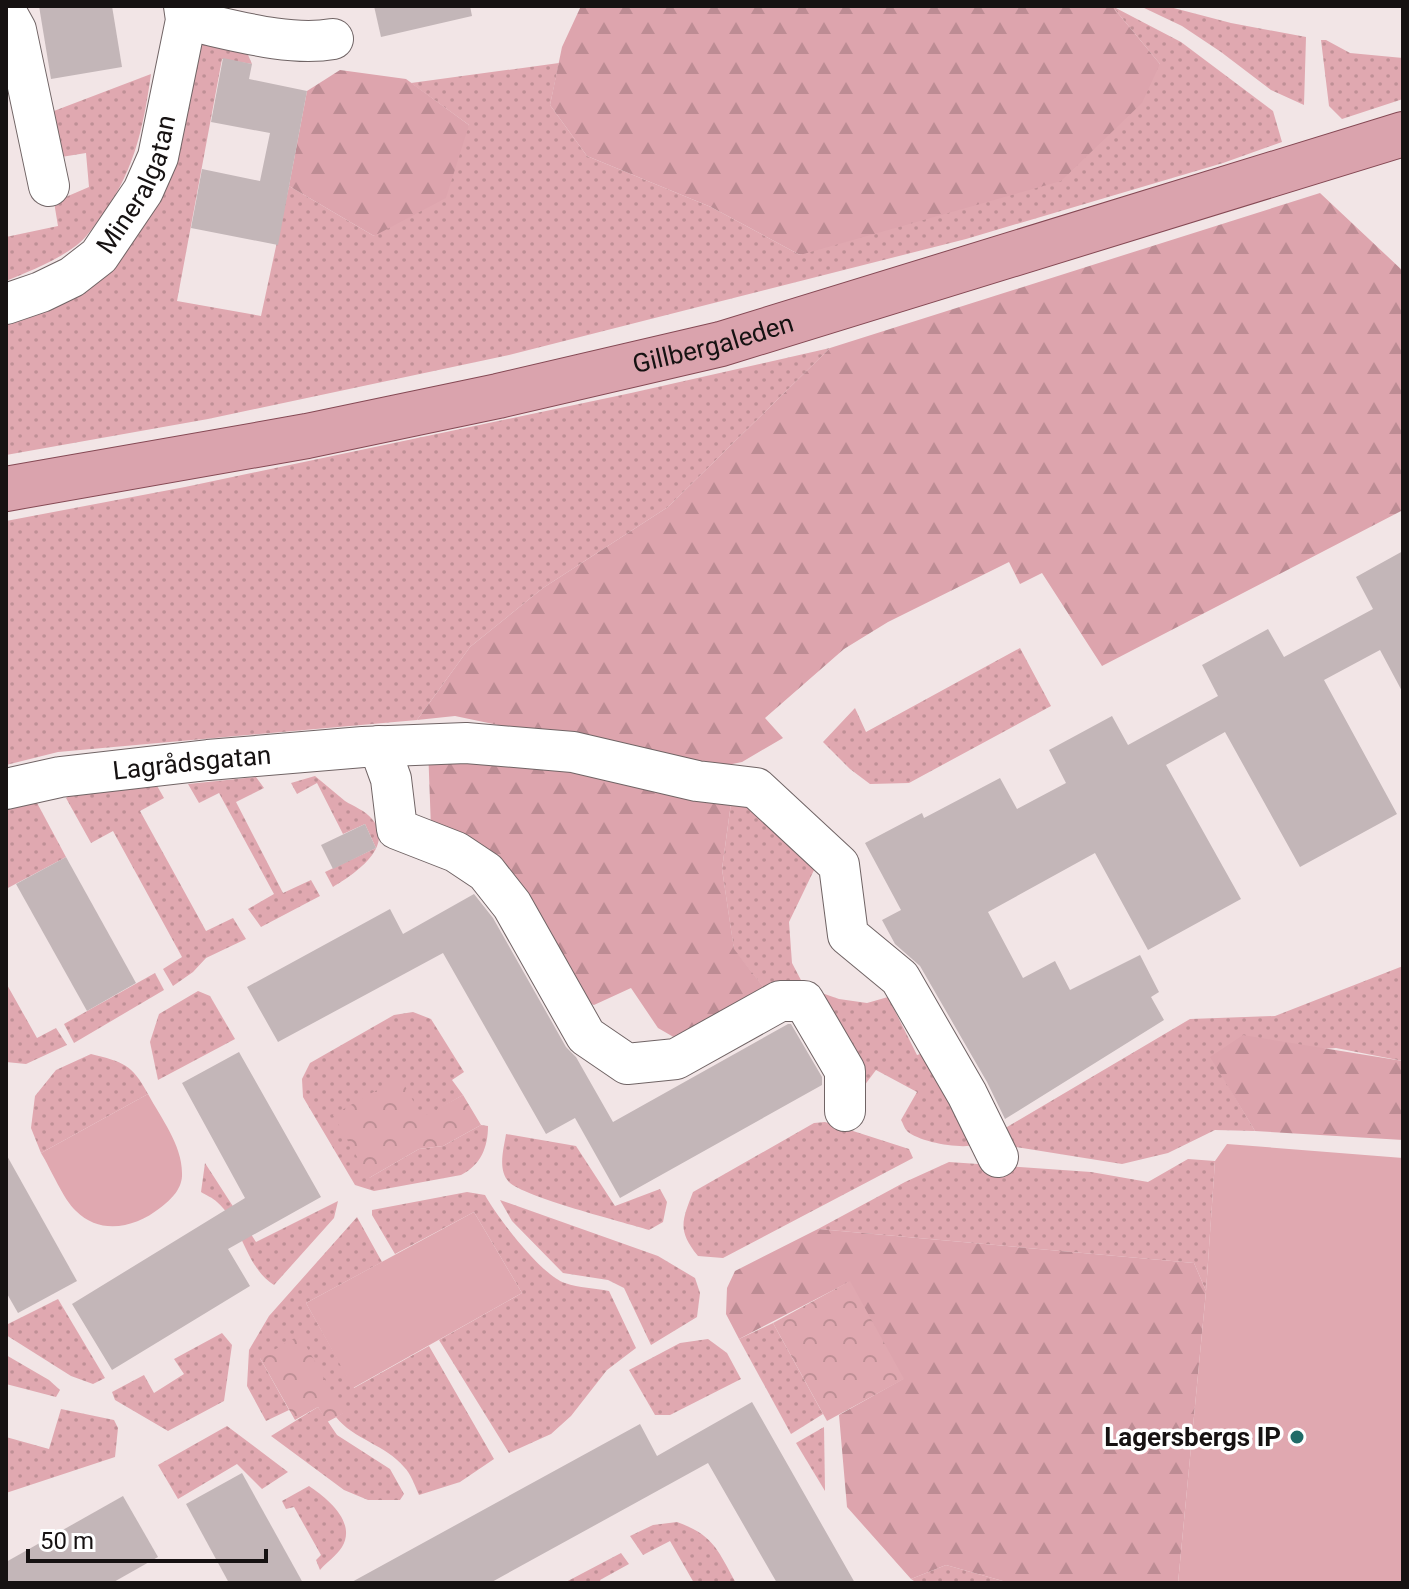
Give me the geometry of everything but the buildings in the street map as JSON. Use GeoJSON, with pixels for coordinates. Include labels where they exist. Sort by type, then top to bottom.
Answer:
{"type":"FeatureCollection","features":[{"type":"Feature","properties":{"kind":"main road","name":"Gillbergaleden"},"geometry":{"type":"LineString","coordinates":[[6,489],[307,436],[721,344],[1403,134]]}},
{"type":"Feature","properties":{"kind":"street"},"geometry":{"type":"LineString","coordinates":[[6,12],[16,30],[49,186]]}},
{"type":"Feature","properties":{"kind":"street"},"geometry":{"type":"LineString","coordinates":[[185,13],[260,35],[319,41],[333,39]]}},
{"type":"Feature","properties":{"kind":"street","name":"Mineralgatan"},"geometry":{"type":"LineString","coordinates":[[6,304],[72,277],[99,256],[143,191],[158,157],[185,13]]}},
{"type":"Feature","properties":{"kind":"street","name":"Lagrådsgatan"},"geometry":{"type":"LineString","coordinates":[[6,789],[60,777],[208,760],[379,746],[466,743],[573,752],[697,781],[756,788],[839,865],[848,935],[900,978],[967,1094],[998,1157]]}},
{"type":"Feature","properties":{"kind":"street"},"geometry":{"type":"LineString","coordinates":[[379,746],[391,779],[397,829],[456,852],[486,872],[512,905],[586,1036],[627,1064],[676,1059],[780,1001],[804,1001],[845,1071],[845,1111]]}},
{"type":"Feature","properties":{"kind":"green space"},"geometry":{"type":"Polygon","coordinates":[[[581,6],[1112,6],[1160,64],[1142,103],[1061,181],[800,255],[711,207],[587,156],[550,105],[562,47],[581,6]]]}},
{"type":"Feature","properties":{"kind":"green space"},"geometry":{"type":"Polygon","coordinates":[[[1112,6],[1181,42],[1273,111],[1282,142],[1223,163],[966,239],[509,355],[208,419],[6,455],[6,318],[110,268],[192,55],[204,41],[245,48],[252,64],[222,59],[177,301],[261,316],[289,186],[374,236],[469,125],[411,83],[559,63],[550,105],[587,156],[711,207],[800,255],[1160,64],[1112,6]]]}},
{"type":"Feature","properties":{"kind":"green space"},"geometry":{"type":"Polygon","coordinates":[[[1140,6],[1166,6],[1231,23],[1306,37],[1304,105],[1271,90],[1182,26],[1140,6]]]}},
{"type":"Feature","properties":{"kind":"green space"},"geometry":{"type":"Polygon","coordinates":[[[1321,40],[1350,53],[1403,58],[1403,99],[1342,119],[1329,106],[1321,40]]]}},
{"type":"Feature","properties":{"kind":"green space"},"geometry":{"type":"Polygon","coordinates":[[[340,70],[406,79],[469,125],[446,198],[374,236],[289,186],[307,91],[340,70]]]}},
{"type":"Feature","properties":{"kind":"green space"},"geometry":{"type":"Polygon","coordinates":[[[151,74],[134,152],[109,205],[77,245],[52,261],[6,281],[6,237],[58,226],[54,202],[89,187],[86,153],[55,158],[46,114],[151,74]]]}},
{"type":"Feature","properties":{"kind":"green space"},"geometry":{"type":"Polygon","coordinates":[[[1320,193],[1403,271],[1403,510],[1102,666],[1042,573],[1020,584],[1009,562],[888,622],[844,649],[765,718],[783,738],[742,762],[708,769],[455,716],[417,720],[470,647],[543,588],[668,507],[830,348],[1320,193]]]}},
{"type":"Feature","properties":{"kind":"green space"},"geometry":{"type":"Polygon","coordinates":[[[830,348],[668,507],[543,588],[470,647],[417,720],[58,752],[6,765],[6,521],[185,487],[830,348]]]}},
{"type":"Feature","properties":{"kind":"green space"},"geometry":{"type":"Polygon","coordinates":[[[1020,648],[1051,706],[909,783],[870,784],[823,742],[855,708],[866,732],[1020,648]]]}},
{"type":"Feature","properties":{"kind":"green space"},"geometry":{"type":"Polygon","coordinates":[[[428,747],[590,771],[731,803],[722,869],[734,949],[768,993],[677,1039],[658,1028],[631,988],[594,1005],[581,1000],[431,828],[428,747]]]}},
{"type":"Feature","properties":{"kind":"green space"},"geometry":{"type":"Polygon","coordinates":[[[315,776],[372,819],[378,829],[376,848],[365,824],[343,834],[317,783],[297,794],[291,783],[315,776]]]}},
{"type":"Feature","properties":{"kind":"green space"},"geometry":{"type":"Polygon","coordinates":[[[256,777],[264,788],[236,802],[283,893],[311,880],[320,896],[261,927],[248,909],[274,894],[219,793],[199,803],[188,784],[256,777]]]}},
{"type":"Feature","properties":{"kind":"green space"},"geometry":{"type":"Polygon","coordinates":[[[156,784],[164,798],[140,811],[206,931],[233,918],[246,939],[206,958],[173,986],[163,969],[182,957],[113,831],[91,843],[66,798],[72,793],[156,784]]]}},
{"type":"Feature","properties":{"kind":"green space"},"geometry":{"type":"Polygon","coordinates":[[[36,801],[66,857],[6,889],[6,804],[36,801]]]}},
{"type":"Feature","properties":{"kind":"green space"},"geometry":{"type":"Polygon","coordinates":[[[731,803],[766,807],[815,868],[789,922],[792,963],[803,984],[839,999],[867,1003],[888,997],[917,1055],[930,1051],[975,1145],[940,1144],[907,1131],[901,1120],[917,1092],[876,1070],[861,1090],[768,993],[734,950],[722,869],[731,803]]]}},
{"type":"Feature","properties":{"kind":"green space"},"geometry":{"type":"Polygon","coordinates":[[[376,848],[369,859],[333,887],[325,872],[376,848]]]}},
{"type":"Feature","properties":{"kind":"green space"},"geometry":{"type":"Polygon","coordinates":[[[1403,966],[1403,1061],[1336,1048],[1211,1057],[1255,1131],[1215,1130],[1168,1153],[1122,1164],[1003,1145],[997,1133],[1190,1019],[1275,1016],[1403,966]]]}},
{"type":"Feature","properties":{"kind":"green space"},"geometry":{"type":"Polygon","coordinates":[[[155,973],[164,990],[74,1043],[64,1024],[155,973]]]}},
{"type":"Feature","properties":{"kind":"green space"},"geometry":{"type":"Polygon","coordinates":[[[6,983],[37,1038],[56,1028],[67,1045],[26,1064],[6,1062],[6,983]]]}},
{"type":"Feature","properties":{"kind":"green space"},"geometry":{"type":"Polygon","coordinates":[[[198,991],[210,996],[235,1039],[158,1080],[150,1042],[159,1014],[198,991]]]}},
{"type":"Feature","properties":{"kind":"green space"},"geometry":{"type":"Polygon","coordinates":[[[413,1012],[431,1019],[464,1072],[452,1080],[463,1095],[423,1118],[369,1178],[419,1149],[443,1146],[481,1125],[488,1126],[487,1141],[478,1161],[461,1175],[374,1191],[355,1185],[303,1097],[302,1079],[310,1063],[394,1015],[413,1012]]]}},
{"type":"Feature","properties":{"kind":"green space"},"geometry":{"type":"Polygon","coordinates":[[[1243,1035],[1403,1061],[1403,1140],[1255,1131],[1210,1057],[1243,1035]]]}},
{"type":"Feature","properties":{"kind":"green space"},"geometry":{"type":"Polygon","coordinates":[[[91,1054],[126,1066],[137,1076],[148,1094],[41,1153],[31,1128],[35,1096],[56,1070],[91,1054]]]}},
{"type":"Feature","properties":{"kind":"green space"},"geometry":{"type":"Polygon","coordinates":[[[400,1077],[422,1117],[463,1095],[481,1125],[443,1146],[419,1149],[369,1178],[333,1115],[400,1077]]]}},
{"type":"Feature","properties":{"kind":"green space"},"geometry":{"type":"Polygon","coordinates":[[[148,1094],[179,1152],[181,1184],[176,1193],[151,1215],[118,1226],[96,1224],[71,1206],[41,1153],[148,1094]]]}},
{"type":"Feature","properties":{"kind":"green space"},"geometry":{"type":"Polygon","coordinates":[[[825,1122],[909,1149],[913,1158],[723,1258],[698,1256],[684,1232],[686,1211],[693,1192],[814,1123],[825,1122]]]}},
{"type":"Feature","properties":{"kind":"green space"},"geometry":{"type":"Polygon","coordinates":[[[506,1134],[576,1146],[615,1206],[660,1189],[667,1202],[663,1222],[649,1230],[553,1202],[518,1188],[509,1182],[503,1171],[506,1134]]]}},
{"type":"Feature","properties":{"kind":"green space","name":"Lagersbergs IP"},"geometry":{"type":"Polygon","coordinates":[[[1227,1144],[1403,1158],[1403,1583],[1178,1583],[1215,1161],[1227,1144]]]}},
{"type":"Feature","properties":{"kind":"green space"},"geometry":{"type":"Polygon","coordinates":[[[1188,1159],[1215,1161],[1206,1291],[1194,1263],[818,1229],[949,1162],[1091,1172],[1148,1182],[1188,1159]]]}},
{"type":"Feature","properties":{"kind":"green space"},"geometry":{"type":"Polygon","coordinates":[[[205,1163],[256,1242],[338,1201],[334,1218],[274,1285],[257,1268],[226,1211],[201,1192],[205,1163]]]}},
{"type":"Feature","properties":{"kind":"green space"},"geometry":{"type":"Polygon","coordinates":[[[467,1192],[485,1195],[521,1245],[555,1278],[570,1285],[609,1291],[636,1348],[607,1370],[571,1416],[551,1434],[509,1453],[439,1340],[522,1293],[474,1212],[395,1254],[372,1215],[372,1210],[467,1192]]]}},
{"type":"Feature","properties":{"kind":"green space"},"geometry":{"type":"Polygon","coordinates":[[[500,1200],[658,1256],[695,1278],[700,1293],[697,1317],[651,1345],[624,1288],[608,1280],[563,1273],[512,1221],[500,1200]]]}},
{"type":"Feature","properties":{"kind":"green space"},"geometry":{"type":"Polygon","coordinates":[[[474,1212],[522,1293],[353,1388],[306,1303],[474,1212]]]}},
{"type":"Feature","properties":{"kind":"green space"},"geometry":{"type":"Polygon","coordinates":[[[357,1217],[382,1262],[306,1303],[354,1388],[429,1346],[494,1459],[460,1482],[419,1495],[409,1473],[397,1459],[343,1425],[336,1417],[343,1413],[260,1358],[289,1410],[266,1421],[247,1386],[249,1350],[269,1316],[357,1217]]]}},
{"type":"Feature","properties":{"kind":"green space"},"geometry":{"type":"Polygon","coordinates":[[[818,1229],[1194,1263],[1206,1291],[1178,1583],[1010,1583],[946,1565],[911,1579],[847,1507],[839,1415],[903,1379],[849,1282],[739,1339],[726,1314],[727,1288],[735,1271],[818,1229]]]}},
{"type":"Feature","properties":{"kind":"green space"},"geometry":{"type":"Polygon","coordinates":[[[850,1281],[904,1379],[827,1421],[773,1323],[850,1281]]]}},
{"type":"Feature","properties":{"kind":"green space"},"geometry":{"type":"Polygon","coordinates":[[[58,1299],[105,1378],[93,1384],[71,1376],[6,1335],[6,1325],[58,1299]]]}},
{"type":"Feature","properties":{"kind":"green space"},"geometry":{"type":"Polygon","coordinates":[[[773,1323],[823,1414],[791,1434],[739,1339],[773,1323]]]}},
{"type":"Feature","properties":{"kind":"green space"},"geometry":{"type":"Polygon","coordinates":[[[222,1333],[232,1345],[224,1401],[168,1431],[115,1400],[112,1392],[144,1375],[154,1393],[184,1374],[174,1359],[222,1333]]]}},
{"type":"Feature","properties":{"kind":"green space"},"geometry":{"type":"Polygon","coordinates":[[[300,1335],[344,1413],[327,1422],[318,1407],[295,1420],[260,1358],[300,1335]]]}},
{"type":"Feature","properties":{"kind":"green space"},"geometry":{"type":"Polygon","coordinates":[[[708,1339],[727,1353],[741,1379],[670,1415],[655,1415],[629,1370],[680,1343],[708,1339]]]}},
{"type":"Feature","properties":{"kind":"green space"},"geometry":{"type":"Polygon","coordinates":[[[6,1355],[49,1380],[60,1390],[56,1397],[6,1384],[6,1355]]]}},
{"type":"Feature","properties":{"kind":"green space"},"geometry":{"type":"Polygon","coordinates":[[[318,1407],[337,1435],[390,1469],[404,1494],[400,1500],[368,1500],[344,1490],[271,1436],[318,1407]]]}},
{"type":"Feature","properties":{"kind":"green space"},"geometry":{"type":"Polygon","coordinates":[[[61,1409],[114,1420],[118,1428],[115,1457],[6,1493],[6,1437],[49,1449],[61,1409]]]}},
{"type":"Feature","properties":{"kind":"green space"},"geometry":{"type":"Polygon","coordinates":[[[227,1426],[288,1472],[262,1489],[237,1464],[178,1499],[158,1465],[227,1426]]]}},
{"type":"Feature","properties":{"kind":"green space"},"geometry":{"type":"Polygon","coordinates":[[[824,1427],[825,1491],[796,1443],[824,1427]]]}},
{"type":"Feature","properties":{"kind":"green space"},"geometry":{"type":"Polygon","coordinates":[[[309,1486],[338,1512],[346,1529],[342,1547],[320,1570],[316,1560],[321,1555],[294,1507],[286,1509],[282,1501],[309,1486]]]}},
{"type":"Feature","properties":{"kind":"green space"},"geometry":{"type":"Polygon","coordinates":[[[677,1522],[714,1545],[736,1583],[694,1583],[670,1541],[643,1555],[630,1536],[653,1525],[677,1522]]]}},
{"type":"Feature","properties":{"kind":"green space"},"geometry":{"type":"Polygon","coordinates":[[[621,1553],[629,1564],[600,1580],[601,1583],[564,1583],[621,1553]]]}},
{"type":"Feature","properties":{"kind":"green space"},"geometry":{"type":"Polygon","coordinates":[[[946,1565],[1010,1583],[917,1583],[911,1579],[946,1565]]]}},
{"type":"Feature","properties":{"kind":"place","name":"Lagersbergs IP"},"geometry":{"type":"Point","coordinates":[1297,1437]}}]}
